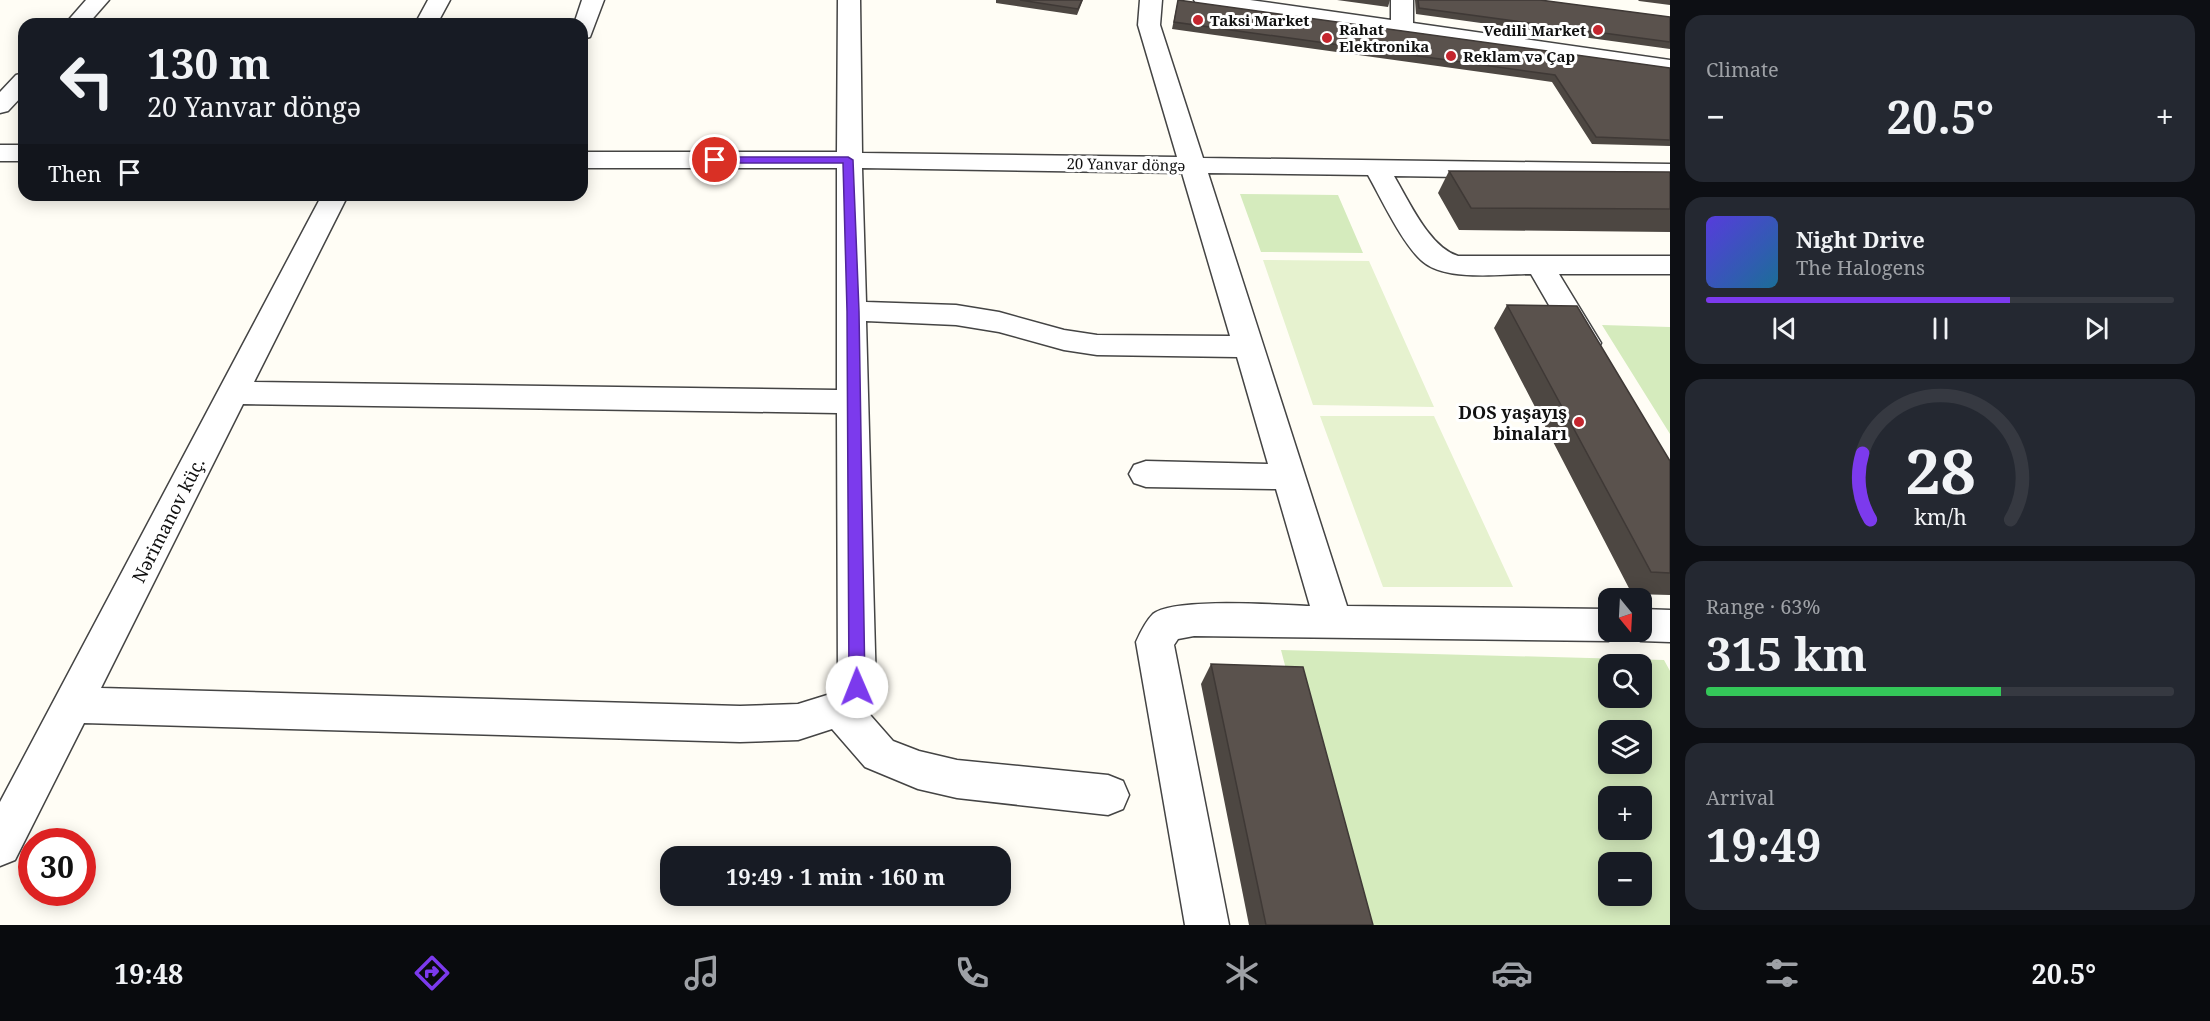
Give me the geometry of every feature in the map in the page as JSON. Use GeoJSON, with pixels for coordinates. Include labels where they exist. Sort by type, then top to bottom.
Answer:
{"type":"FeatureCollection","features":[{"type":"Feature","properties":{"kind":"street"},"geometry":{"type":"LineString","coordinates":[[82,18],[98,0]]}},
{"type":"Feature","properties":{"kind":"street"},"geometry":{"type":"LineString","coordinates":[[429,18],[439,0]]}},
{"type":"Feature","properties":{"kind":"street"},"geometry":{"type":"LineString","coordinates":[[587,18],[593,0]]}},
{"type":"Feature","properties":{"kind":"street"},"geometry":{"type":"LineString","coordinates":[[73,705],[740,724],[798,722],[840,708],[857,687],[853,311],[848,160],[849,0]]}},
{"type":"Feature","properties":{"kind":"street"},"geometry":{"type":"LineString","coordinates":[[1151,0],[1149,25],[1332,620]]}},
{"type":"Feature","properties":{"kind":"street"},"geometry":{"type":"LineString","coordinates":[[1205,0],[1670,67]]}},
{"type":"Feature","properties":{"kind":"street"},"geometry":{"type":"LineString","coordinates":[[1402,0],[1402,29]]}},
{"type":"Feature","properties":{"kind":"street"},"geometry":{"type":"LineString","coordinates":[[0,106],[18,86]]}},
{"type":"Feature","properties":{"kind":"street"},"geometry":{"type":"LineString","coordinates":[[0,153],[18,153]]}},
{"type":"Feature","properties":{"kind":"street","name":"20 Yanvar döngə"},"geometry":{"type":"LineString","coordinates":[[588,160],[848,160],[1670,172]]}},
{"type":"Feature","properties":{"kind":"street"},"geometry":{"type":"LineString","coordinates":[[1377,168],[1424,247],[1437,259],[1457,265],[1670,264]]}},
{"type":"Feature","properties":{"kind":"street","name":"Nərimanov küç."},"geometry":{"type":"LineString","coordinates":[[0,845],[332,201]]}},
{"type":"Feature","properties":{"kind":"street"},"geometry":{"type":"LineString","coordinates":[[1540,265],[1599,365]]}},
{"type":"Feature","properties":{"kind":"street"},"geometry":{"type":"LineString","coordinates":[[853,311],[956,315],[999,322],[1064,340],[1097,345],[1248,347]]}},
{"type":"Feature","properties":{"kind":"street"},"geometry":{"type":"LineString","coordinates":[[233,393],[854,402]]}},
{"type":"Feature","properties":{"kind":"street"},"geometry":{"type":"LineString","coordinates":[[1146,474],[1288,477]]}},
{"type":"Feature","properties":{"kind":"street"},"geometry":{"type":"LineString","coordinates":[[1207,925],[1155,642],[1167,625],[1194,620],[1598,625]]}},
{"type":"Feature","properties":{"kind":"street"},"geometry":{"type":"LineString","coordinates":[[1652,625],[1670,626]]}},
{"type":"Feature","properties":{"kind":"street"},"geometry":{"type":"LineString","coordinates":[[840,708],[879,754],[918,770],[957,779],[1108,795]]}},
{"type":"Feature","properties":{"kind":"green space"},"geometry":{"type":"Polygon","coordinates":[[[1240,194],[1338,195],[1363,253],[1261,252],[1240,194]]]}},
{"type":"Feature","properties":{"kind":"green space"},"geometry":{"type":"Polygon","coordinates":[[[1263,260],[1369,261],[1434,407],[1313,405],[1263,260]]]}},
{"type":"Feature","properties":{"kind":"green space"},"geometry":{"type":"Polygon","coordinates":[[[1602,325],[1670,327],[1670,434],[1602,325]]]}},
{"type":"Feature","properties":{"kind":"green space"},"geometry":{"type":"Polygon","coordinates":[[[1320,416],[1434,416],[1513,587],[1383,587],[1320,416]]]}},
{"type":"Feature","properties":{"kind":"green space"},"geometry":{"type":"Polygon","coordinates":[[[1281,650],[1598,658],[1598,708],[1652,708],[1652,660],[1664,660],[1670,671],[1670,925],[1353,925],[1281,650]]]}},
{"type":"Feature","properties":{"kind":"building"},"geometry":{"type":"Polygon","coordinates":[[[1020,0],[1082,0],[1078,9],[1020,0]]]}},
{"type":"Feature","properties":{"kind":"building"},"geometry":{"type":"Polygon","coordinates":[[[1178,0],[1670,68],[1670,140],[1596,137],[1555,75],[1174,22],[1178,0]]]}},
{"type":"Feature","properties":{"kind":"building"},"geometry":{"type":"Polygon","coordinates":[[[1418,0],[1540,0],[1670,17],[1670,42],[1419,8],[1418,0]]]}},
{"type":"Feature","properties":{"kind":"building"},"geometry":{"type":"Polygon","coordinates":[[[1449,171],[1670,172],[1670,209],[1471,208],[1449,171]]]}},
{"type":"Feature","properties":{"kind":"building"},"geometry":{"type":"Polygon","coordinates":[[[1507,305],[1577,306],[1670,461],[1670,573],[1651,572],[1507,305]]]}},
{"type":"Feature","properties":{"kind":"building"},"geometry":{"type":"Polygon","coordinates":[[[1211,664],[1303,667],[1373,925],[1266,925],[1211,664]]]}},
{"type":"Feature","properties":{"kind":"place","name":"Taksi Market"},"geometry":{"type":"Point","coordinates":[1198,20]}},
{"type":"Feature","properties":{"kind":"place","name":"Vedili Market"},"geometry":{"type":"Point","coordinates":[1598,30]}},
{"type":"Feature","properties":{"kind":"place","name":"Rahat Elektronika"},"geometry":{"type":"Point","coordinates":[1327,38]}},
{"type":"Feature","properties":{"kind":"place","name":"Reklam və Çap"},"geometry":{"type":"Point","coordinates":[1451,56]}},
{"type":"Feature","properties":{"kind":"place","name":"DOS yaşayış binaları"},"geometry":{"type":"Point","coordinates":[1579,422]}},
{"type":"Feature","properties":{"kind":"route"},"geometry":{"type":"LineString","coordinates":[[715,160],[848,160],[853,311],[857,687]]}}]}
